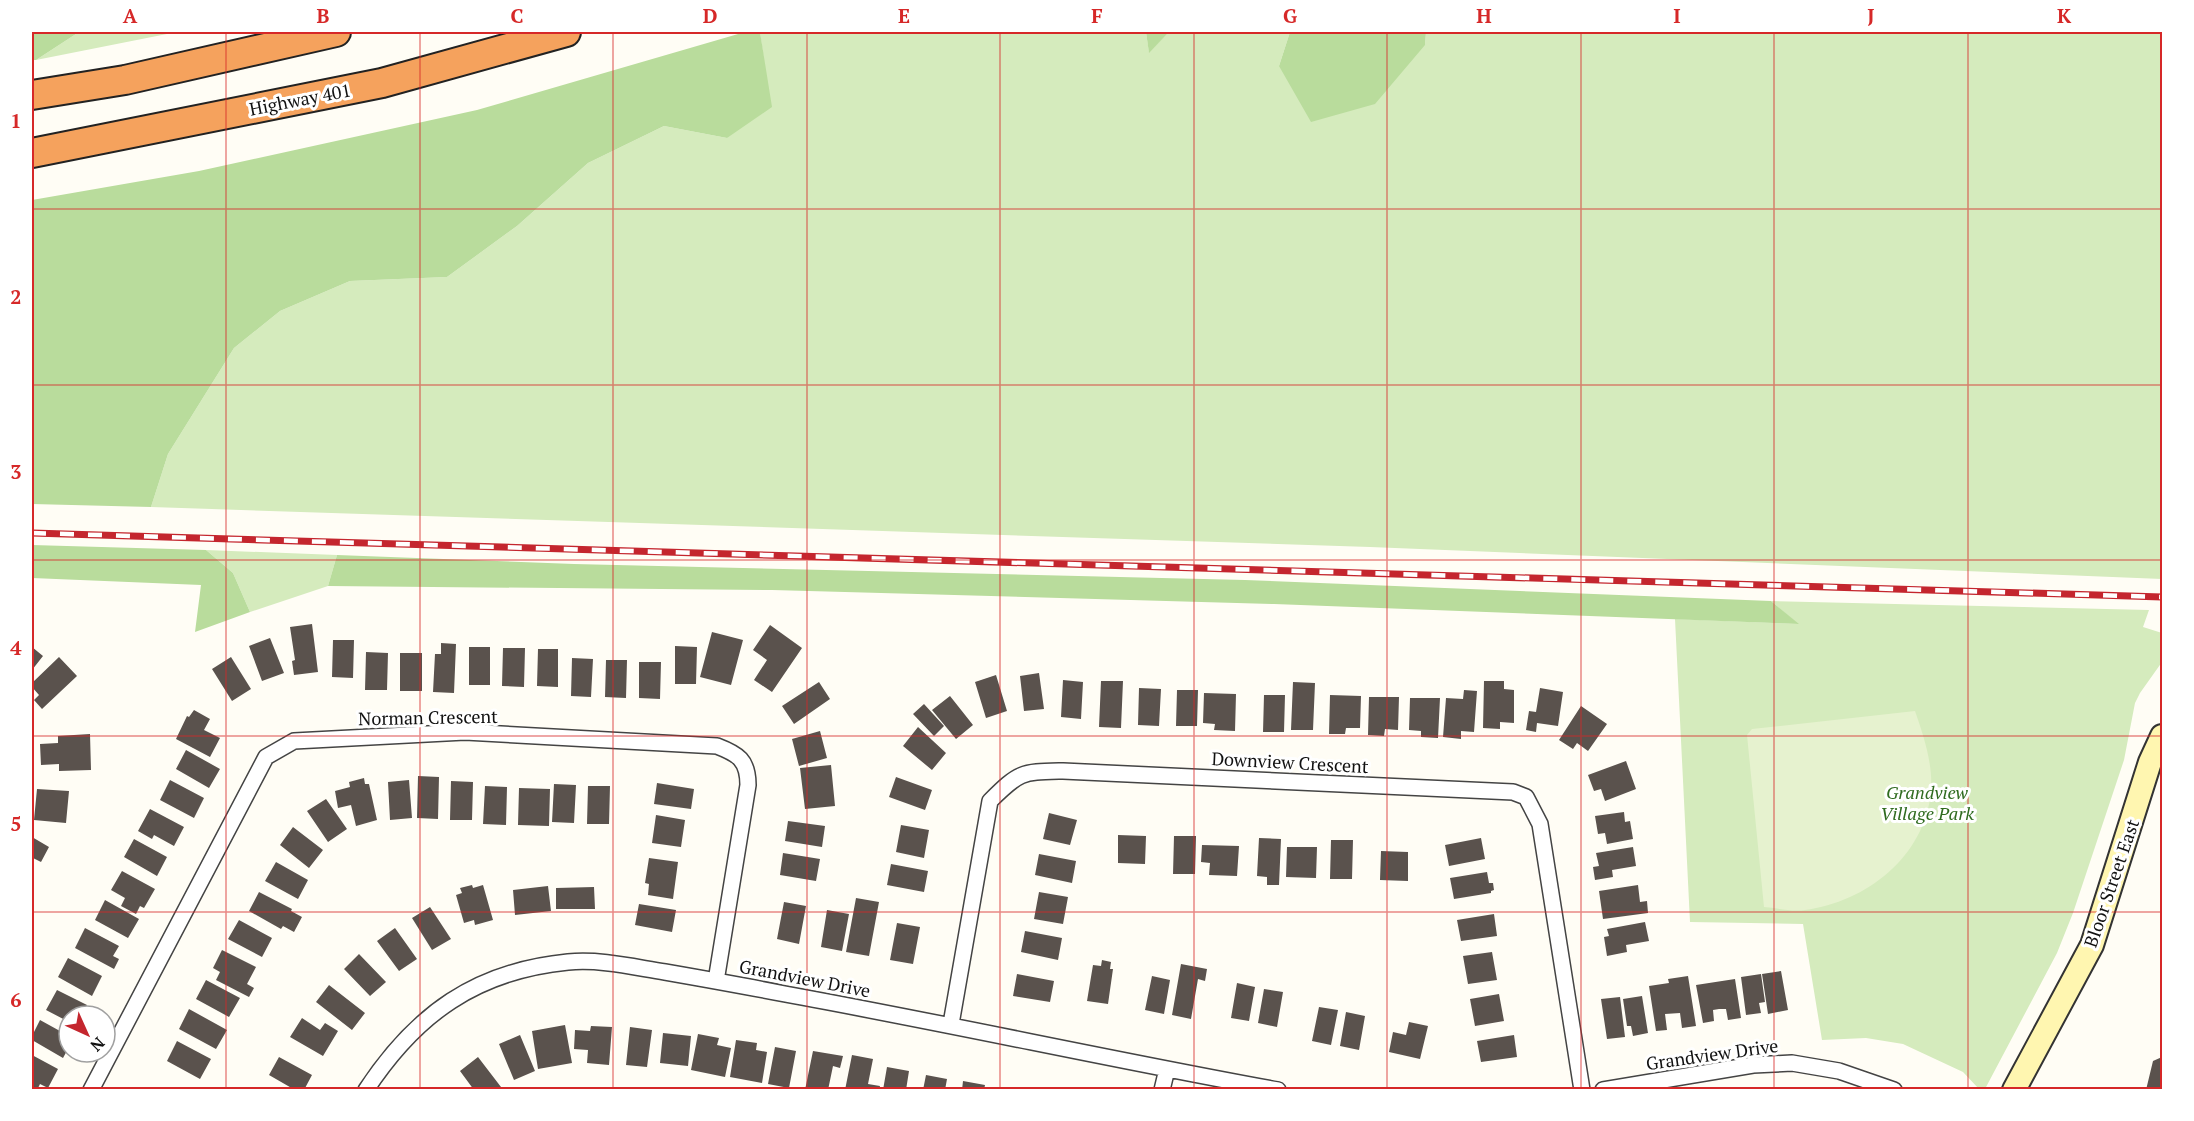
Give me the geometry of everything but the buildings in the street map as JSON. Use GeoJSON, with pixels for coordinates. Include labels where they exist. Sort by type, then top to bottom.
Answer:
{"type":"FeatureCollection","features":[{"type":"Feature","properties":{"kind":"highway"},"geometry":{"type":"LineString","coordinates":[[32,95],[125,80],[336,32]]}},
{"type":"Feature","properties":{"kind":"highway","name":"Highway 401"},"geometry":{"type":"LineString","coordinates":[[32,153],[382,82],[566,32]]}},
{"type":"Feature","properties":{"kind":"main road","name":"Bloor Street East"},"geometry":{"type":"LineString","coordinates":[[2014,1089],[2092,945],[2150,762],[2163,736]]}},
{"type":"Feature","properties":{"kind":"street","name":"Norman Crescent"},"geometry":{"type":"LineString","coordinates":[[91,1089],[267,757],[294,741],[465,732],[717,746],[728,750],[739,758],[748,770],[748,784],[716,981]]}},
{"type":"Feature","properties":{"kind":"street","name":"Downview Crescent"},"geometry":{"type":"LineString","coordinates":[[951,1024],[990,801],[1010,780],[1027,772],[1064,771],[1513,792],[1526,797],[1540,824],[1582,1089]]}},
{"type":"Feature","properties":{"kind":"street","name":"Grandview Drive"},"geometry":{"type":"LineString","coordinates":[[366,1089],[386,1059],[412,1030],[467,991],[496,978],[569,962],[600,962],[716,981],[951,1024],[1167,1069],[1278,1089]]}},
{"type":"Feature","properties":{"kind":"street","name":"Grandview Drive"},"geometry":{"type":"LineString","coordinates":[[1603,1089],[1753,1065],[1792,1063],[1839,1071],[1894,1089]]}},
{"type":"Feature","properties":{"kind":"street"},"geometry":{"type":"LineString","coordinates":[[1162,1089],[1167,1069]]}},
{"type":"Feature","properties":{"kind":"green space"},"geometry":{"type":"Polygon","coordinates":[[[32,32],[79,32],[36,60],[32,60],[32,32]]]}},
{"type":"Feature","properties":{"kind":"green space"},"geometry":{"type":"Polygon","coordinates":[[[79,32],[177,32],[36,60],[79,32]]]}},
{"type":"Feature","properties":{"kind":"green space"},"geometry":{"type":"Polygon","coordinates":[[[745,32],[760,32],[772,107],[727,138],[664,126],[588,163],[517,226],[447,277],[350,281],[280,311],[234,348],[168,454],[151,507],[32,504],[32,200],[199,171],[477,110],[745,32]]]}},
{"type":"Feature","properties":{"kind":"green space"},"geometry":{"type":"Polygon","coordinates":[[[760,32],[1146,32],[1149,52],[1169,32],[1290,32],[1279,66],[1425,45],[1426,32],[2162,32],[2162,579],[1370,547],[151,507],[168,454],[234,348],[280,311],[350,281],[447,277],[517,226],[588,163],[664,126],[727,138],[765,68],[760,32]]]}},
{"type":"Feature","properties":{"kind":"green space"},"geometry":{"type":"Polygon","coordinates":[[[1146,32],[1169,32],[1149,53],[1146,32]]]}},
{"type":"Feature","properties":{"kind":"green space"},"geometry":{"type":"Polygon","coordinates":[[[1290,32],[1426,32],[1425,45],[1375,104],[1311,122],[1279,66],[1290,32]]]}},
{"type":"Feature","properties":{"kind":"green space"},"geometry":{"type":"Polygon","coordinates":[[[32,545],[206,550],[233,573],[250,612],[195,632],[201,585],[32,578],[32,545]]]}},
{"type":"Feature","properties":{"kind":"green space"},"geometry":{"type":"Polygon","coordinates":[[[206,550],[337,555],[328,586],[250,612],[233,573],[206,550]]]}},
{"type":"Feature","properties":{"kind":"green space"},"geometry":{"type":"Polygon","coordinates":[[[337,555],[574,564],[1245,580],[1771,601],[1799,624],[1274,604],[772,590],[328,586],[337,555]]]}},
{"type":"Feature","properties":{"kind":"green space","name":"Grandview Village Park"},"geometry":{"type":"Polygon","coordinates":[[[1771,601],[2149,610],[2143,627],[2162,633],[2162,662],[2135,703],[2124,760],[2073,913],[2057,953],[1985,1089],[1979,1089],[1963,1072],[1903,1044],[1866,1038],[1822,1040],[1803,924],[1690,922],[1675,619],[1798,624],[1771,601]]]}},
{"type":"Feature","properties":{"kind":"green space"},"geometry":{"type":"Polygon","coordinates":[[[1915,711],[1929,761],[1931,791],[1926,815],[1905,856],[1870,886],[1828,905],[1805,910],[1764,907],[1747,735],[1752,729],[1915,711]]]}},
{"type":"Feature","properties":{"kind":"railway"},"geometry":{"type":"LineString","coordinates":[[32,533],[2162,597]]}}]}
